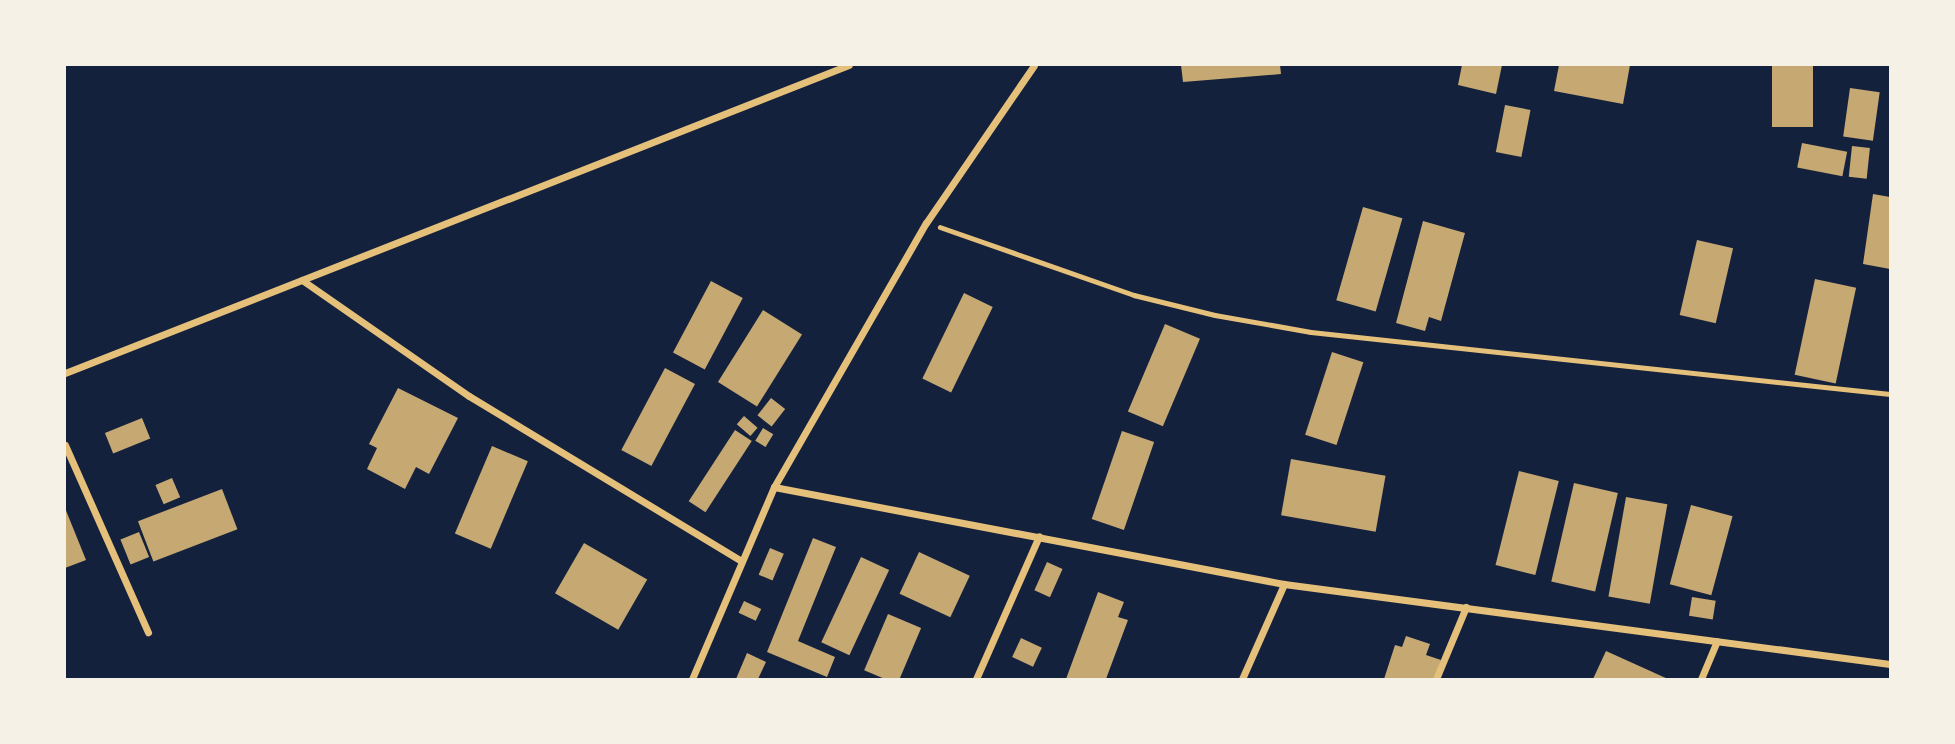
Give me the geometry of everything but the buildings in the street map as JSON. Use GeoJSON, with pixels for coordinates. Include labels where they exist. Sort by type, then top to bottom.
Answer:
{"type":"FeatureCollection","features":[{"type":"Feature","properties":{"kind":"street"},"geometry":{"type":"LineString","coordinates":[[65,373],[849,65]]}},
{"type":"Feature","properties":{"kind":"street"},"geometry":{"type":"LineString","coordinates":[[692,679],[774,487],[926,223],[1034,65]]}},
{"type":"Feature","properties":{"kind":"street"},"geometry":{"type":"LineString","coordinates":[[302,280],[469,396],[741,561]]}},
{"type":"Feature","properties":{"kind":"street"},"geometry":{"type":"LineString","coordinates":[[65,445],[148,632]]}},
{"type":"Feature","properties":{"kind":"street"},"geometry":{"type":"LineString","coordinates":[[774,487],[1284,584],[1890,664]]}},
{"type":"Feature","properties":{"kind":"street"},"geometry":{"type":"LineString","coordinates":[[976,679],[1040,536]]}},
{"type":"Feature","properties":{"kind":"street"},"geometry":{"type":"LineString","coordinates":[[1242,679],[1284,584]]}},
{"type":"Feature","properties":{"kind":"street"},"geometry":{"type":"LineString","coordinates":[[1436,679],[1466,607]]}},
{"type":"Feature","properties":{"kind":"street"},"geometry":{"type":"LineString","coordinates":[[1702,679],[1717,641]]}},
{"type":"Feature","properties":{"kind":"path"},"geometry":{"type":"LineString","coordinates":[[926,223],[1134,295],[1215,316],[1311,332],[1890,394]]}}]}
